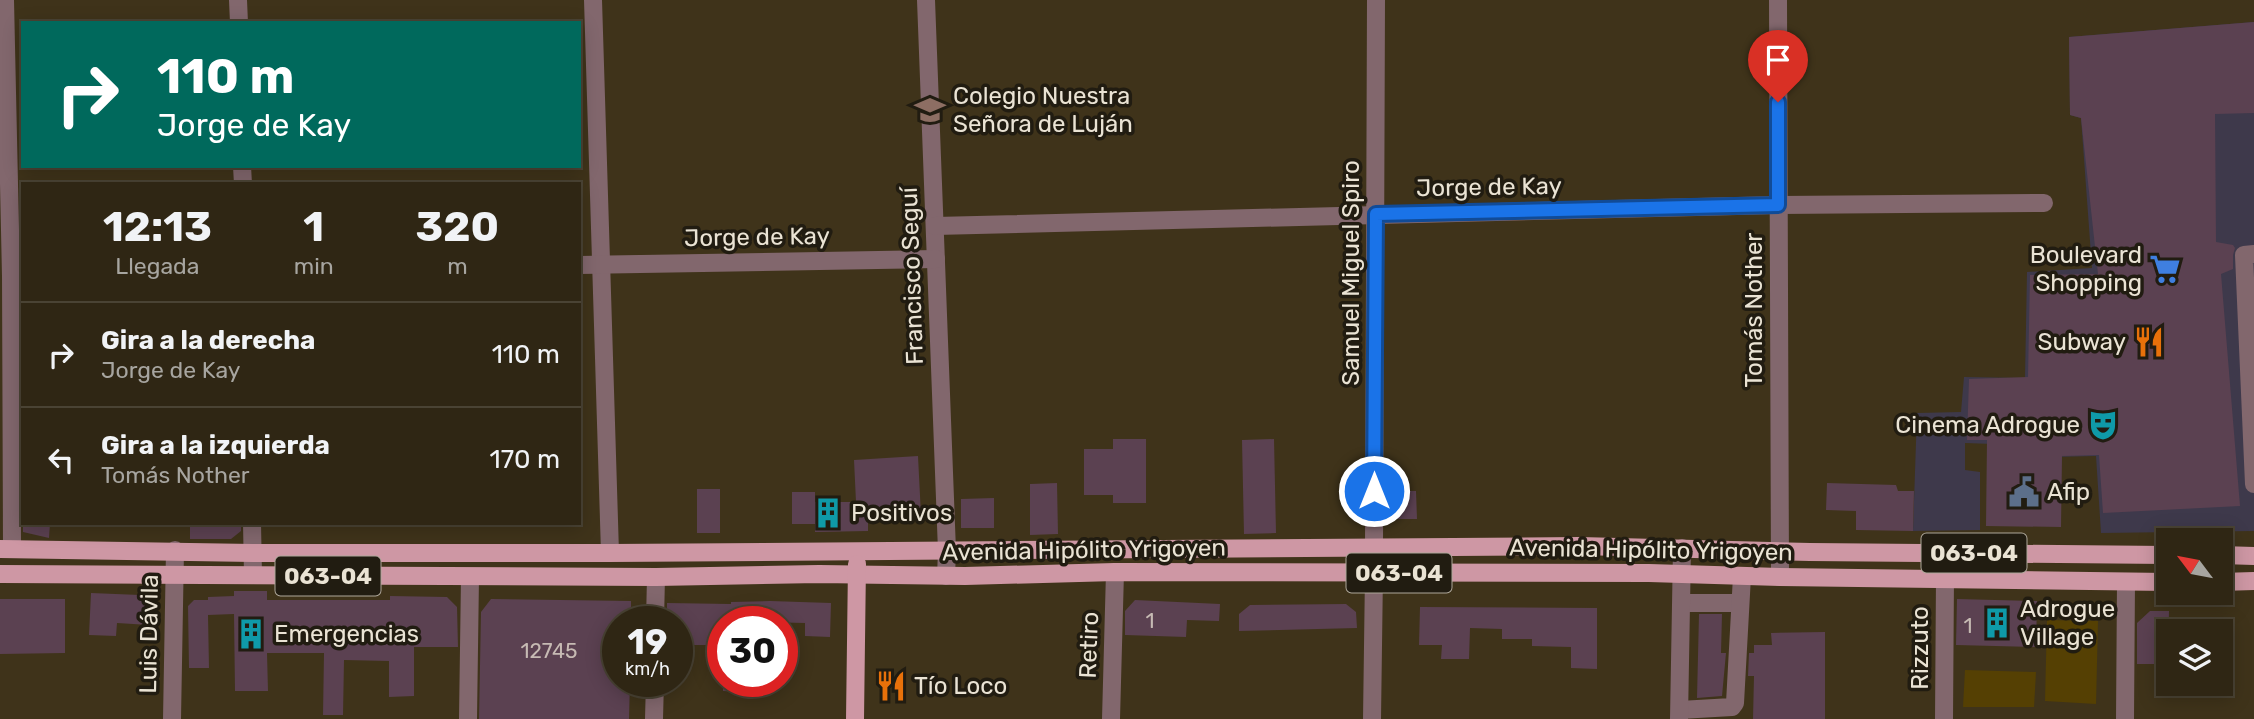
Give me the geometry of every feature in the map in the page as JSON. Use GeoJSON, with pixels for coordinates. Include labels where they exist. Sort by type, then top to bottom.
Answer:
{"type":"FeatureCollection","features":[{"type":"Feature","properties":{"kind":"main road","name":"Avenida Hipólito Yrigoyen"},"geometry":{"type":"LineString","coordinates":[[6,548],[610,553],[1580,546],[2156,555]]}},
{"type":"Feature","properties":{"kind":"main road"},"geometry":{"type":"LineString","coordinates":[[855,719],[857,550]]}},
{"type":"Feature","properties":{"kind":"main road"},"geometry":{"type":"LineString","coordinates":[[2233,555],[2254,556]]}},
{"type":"Feature","properties":{"kind":"main road","name":"Avenida Hipólito Yrigoyen"},"geometry":{"type":"LineString","coordinates":[[0,574],[656,577],[1374,572],[2156,582]]}},
{"type":"Feature","properties":{"kind":"main road"},"geometry":{"type":"LineString","coordinates":[[2233,582],[2254,581]]}},
{"type":"Feature","properties":{"kind":"street"},"geometry":{"type":"LineString","coordinates":[[5,0],[11,276],[6,548]]}},
{"type":"Feature","properties":{"kind":"street"},"geometry":{"type":"LineString","coordinates":[[238,0],[239,21]]}},
{"type":"Feature","properties":{"kind":"street"},"geometry":{"type":"LineString","coordinates":[[593,0],[610,553]]}},
{"type":"Feature","properties":{"kind":"street","name":"Francisco Seguí"},"geometry":{"type":"LineString","coordinates":[[926,0],[946,576]]}},
{"type":"Feature","properties":{"kind":"street","name":"Samuel Miguel Spiro"},"geometry":{"type":"LineString","coordinates":[[1374,546],[1376,0]]}},
{"type":"Feature","properties":{"kind":"street","name":"Tomás Nother"},"geometry":{"type":"LineString","coordinates":[[1778,0],[1780,577]]}},
{"type":"Feature","properties":{"kind":"street","name":"Jorge de Kay"},"geometry":{"type":"LineString","coordinates":[[935,226],[1778,205],[2044,203]]}},
{"type":"Feature","properties":{"kind":"street"},"geometry":{"type":"LineString","coordinates":[[2254,254],[2244,255],[2254,484]]}},
{"type":"Feature","properties":{"kind":"street","name":"Jorge de Kay"},"geometry":{"type":"LineString","coordinates":[[581,265],[936,259]]}},
{"type":"Feature","properties":{"kind":"street"},"geometry":{"type":"LineString","coordinates":[[252,525],[253,575]]}},
{"type":"Feature","properties":{"kind":"street"},"geometry":{"type":"LineString","coordinates":[[1682,548],[1680,715],[1732,707],[1735,703],[1742,576]]}},
{"type":"Feature","properties":{"kind":"street","name":"Luis Dávila"},"geometry":{"type":"LineString","coordinates":[[172,719],[175,550]]}},
{"type":"Feature","properties":{"kind":"street","name":"Retiro"},"geometry":{"type":"LineString","coordinates":[[1111,719],[1115,572]]}},
{"type":"Feature","properties":{"kind":"street"},"geometry":{"type":"LineString","coordinates":[[1372,719],[1374,572]]}},
{"type":"Feature","properties":{"kind":"street"},"geometry":{"type":"LineString","coordinates":[[468,719],[470,576]]}},
{"type":"Feature","properties":{"kind":"street"},"geometry":{"type":"LineString","coordinates":[[655,606],[656,577]]}},
{"type":"Feature","properties":{"kind":"street","name":"Rizzuto"},"geometry":{"type":"LineString","coordinates":[[1944,719],[1945,578]]}},
{"type":"Feature","properties":{"kind":"street"},"geometry":{"type":"LineString","coordinates":[[2125,719],[2126,582]]}},
{"type":"Feature","properties":{"kind":"street"},"geometry":{"type":"LineString","coordinates":[[1682,603],[1740,603]]}},
{"type":"Feature","properties":{"kind":"street"},"geometry":{"type":"LineString","coordinates":[[654,697],[654,719]]}},
{"type":"Feature","properties":{"kind":"shaded area","name":"Boulevard Shopping"},"geometry":{"type":"Polygon","coordinates":[[[2254,22],[2254,531],[2233,531],[2233,528],[2156,528],[2156,532],[2101,533],[2096,456],[2052,457],[2050,446],[1965,443],[1965,470],[1980,472],[1980,530],[1913,531],[1917,413],[1961,412],[1964,377],[2025,378],[2027,272],[2092,268],[2081,118],[2070,115],[2069,37],[2254,22]]]}},
{"type":"Feature","properties":{"kind":"shaded area"},"geometry":{"type":"Polygon","coordinates":[[[2047,620],[2098,621],[2096,704],[2045,701],[2047,620]]]}},
{"type":"Feature","properties":{"kind":"shaded area"},"geometry":{"type":"Polygon","coordinates":[[[1965,670],[2036,672],[2034,707],[1963,707],[1965,670]]]}},
{"type":"Feature","properties":{"kind":"building","name":"Boulevard Shopping"},"geometry":{"type":"Polygon","coordinates":[[[2254,22],[2254,113],[2215,114],[2216,242],[2233,245],[2235,248],[2233,269],[2221,274],[2240,506],[2103,513],[2099,455],[2062,456],[2061,527],[1986,526],[1987,440],[1967,440],[1969,379],[2028,377],[2030,275],[2098,274],[2081,118],[2070,115],[2069,37],[2254,22]]]}},
{"type":"Feature","properties":{"kind":"building"},"geometry":{"type":"Polygon","coordinates":[[[1113,439],[1146,439],[1146,503],[1113,503],[1113,495],[1084,495],[1084,449],[1113,449],[1113,439]]]}},
{"type":"Feature","properties":{"kind":"building"},"geometry":{"type":"Polygon","coordinates":[[[1274,439],[1276,533],[1244,534],[1242,440],[1274,439]]]}},
{"type":"Feature","properties":{"kind":"building"},"geometry":{"type":"Polygon","coordinates":[[[918,456],[921,515],[868,517],[868,531],[815,532],[815,524],[792,524],[792,492],[815,492],[815,502],[856,502],[854,460],[918,456]]]}},
{"type":"Feature","properties":{"kind":"building"},"geometry":{"type":"Polygon","coordinates":[[[1387,481],[1409,481],[1409,491],[1416,491],[1417,519],[1388,519],[1387,481]]]}},
{"type":"Feature","properties":{"kind":"building"},"geometry":{"type":"Polygon","coordinates":[[[1057,483],[1058,534],[1030,535],[1030,484],[1057,483]]]}},
{"type":"Feature","properties":{"kind":"building"},"geometry":{"type":"Polygon","coordinates":[[[1827,483],[1896,485],[1898,491],[1914,491],[1913,531],[1856,530],[1856,511],[1826,510],[1827,483]]]}},
{"type":"Feature","properties":{"kind":"building"},"geometry":{"type":"Polygon","coordinates":[[[697,489],[720,489],[720,533],[697,533],[697,489]]]}},
{"type":"Feature","properties":{"kind":"building"},"geometry":{"type":"Polygon","coordinates":[[[994,498],[994,528],[961,528],[961,499],[994,498]]]}},
{"type":"Feature","properties":{"kind":"building"},"geometry":{"type":"Polygon","coordinates":[[[23,525],[50,525],[49,538],[23,532],[23,525]]]}},
{"type":"Feature","properties":{"kind":"building"},"geometry":{"type":"Polygon","coordinates":[[[190,525],[241,525],[241,531],[231,539],[190,539],[190,525]]]}},
{"type":"Feature","properties":{"kind":"building"},"geometry":{"type":"Polygon","coordinates":[[[234,591],[267,591],[267,600],[447,597],[457,607],[458,647],[414,647],[414,696],[389,697],[389,661],[344,660],[343,715],[323,715],[324,653],[267,653],[268,691],[235,691],[234,614],[208,615],[209,668],[189,668],[188,606],[194,600],[234,596],[234,591]]]}},
{"type":"Feature","properties":{"kind":"building"},"geometry":{"type":"Polygon","coordinates":[[[91,593],[140,595],[151,605],[149,625],[117,623],[116,636],[89,635],[91,593]]]}},
{"type":"Feature","properties":{"kind":"building"},"geometry":{"type":"Polygon","coordinates":[[[0,599],[65,599],[65,653],[0,654],[0,599]]]}},
{"type":"Feature","properties":{"kind":"building"},"geometry":{"type":"Polygon","coordinates":[[[491,599],[631,601],[631,606],[602,606],[602,697],[630,697],[629,719],[479,719],[481,612],[491,599]]]}},
{"type":"Feature","properties":{"kind":"building","name":"Adrogue Village"},"geometry":{"type":"Polygon","coordinates":[[[1957,599],[2037,601],[2036,647],[1956,645],[1957,599]]]}},
{"type":"Feature","properties":{"kind":"building"},"geometry":{"type":"Polygon","coordinates":[[[1135,600],[1220,604],[1219,621],[1187,620],[1186,637],[1125,635],[1125,611],[1135,600]]]}},
{"type":"Feature","properties":{"kind":"building"},"geometry":{"type":"Polygon","coordinates":[[[667,603],[831,603],[830,637],[805,636],[805,623],[798,623],[798,606],[707,606],[707,645],[693,645],[693,606],[667,606],[667,603]]]}},
{"type":"Feature","properties":{"kind":"building"},"geometry":{"type":"Polygon","coordinates":[[[1346,604],[1356,612],[1357,628],[1239,631],[1239,614],[1250,605],[1346,604]]]}},
{"type":"Feature","properties":{"kind":"building"},"geometry":{"type":"Polygon","coordinates":[[[1420,607],[1597,608],[1597,669],[1571,668],[1571,647],[1532,646],[1532,639],[1502,639],[1502,629],[1470,628],[1469,659],[1441,659],[1442,645],[1419,645],[1420,607]]]}},
{"type":"Feature","properties":{"kind":"building"},"geometry":{"type":"Polygon","coordinates":[[[2150,611],[2169,611],[2169,619],[2156,619],[2156,664],[2137,664],[2137,623],[2150,611]]]}},
{"type":"Feature","properties":{"kind":"building"},"geometry":{"type":"Polygon","coordinates":[[[1699,614],[1722,614],[1721,653],[1726,653],[1722,696],[1697,698],[1699,614]]]}},
{"type":"Feature","properties":{"kind":"building"},"geometry":{"type":"Polygon","coordinates":[[[1825,632],[1825,719],[1753,719],[1754,676],[1748,676],[1749,653],[1754,653],[1754,645],[1772,645],[1771,633],[1825,632]]]}},
{"type":"Feature","properties":{"kind":"place","name":"Colegio Nuestra Señora de Luján"},"geometry":{"type":"Point","coordinates":[930,110]}},
{"type":"Feature","properties":{"kind":"place","name":"Boulevard Shopping"},"geometry":{"type":"Point","coordinates":[2165,269]}},
{"type":"Feature","properties":{"kind":"place","name":"Subway"},"geometry":{"type":"Point","coordinates":[2149,342]}},
{"type":"Feature","properties":{"kind":"place","name":"Cinema Adrogue"},"geometry":{"type":"Point","coordinates":[2103,425]}},
{"type":"Feature","properties":{"kind":"place","name":"Afip"},"geometry":{"type":"Point","coordinates":[2024,492]}},
{"type":"Feature","properties":{"kind":"place","name":"Positivos"},"geometry":{"type":"Point","coordinates":[828,513]}},
{"type":"Feature","properties":{"kind":"place","name":"Adrogue Village"},"geometry":{"type":"Point","coordinates":[1997,623]}},
{"type":"Feature","properties":{"kind":"place","name":"Emergencias"},"geometry":{"type":"Point","coordinates":[251,634]}},
{"type":"Feature","properties":{"kind":"place","name":"Tío Loco"},"geometry":{"type":"Point","coordinates":[891,686]}},
{"type":"Feature","properties":{"kind":"route"},"geometry":{"type":"LineString","coordinates":[[1374,491],[1376,214],[1778,205],[1778,102]]}}]}
